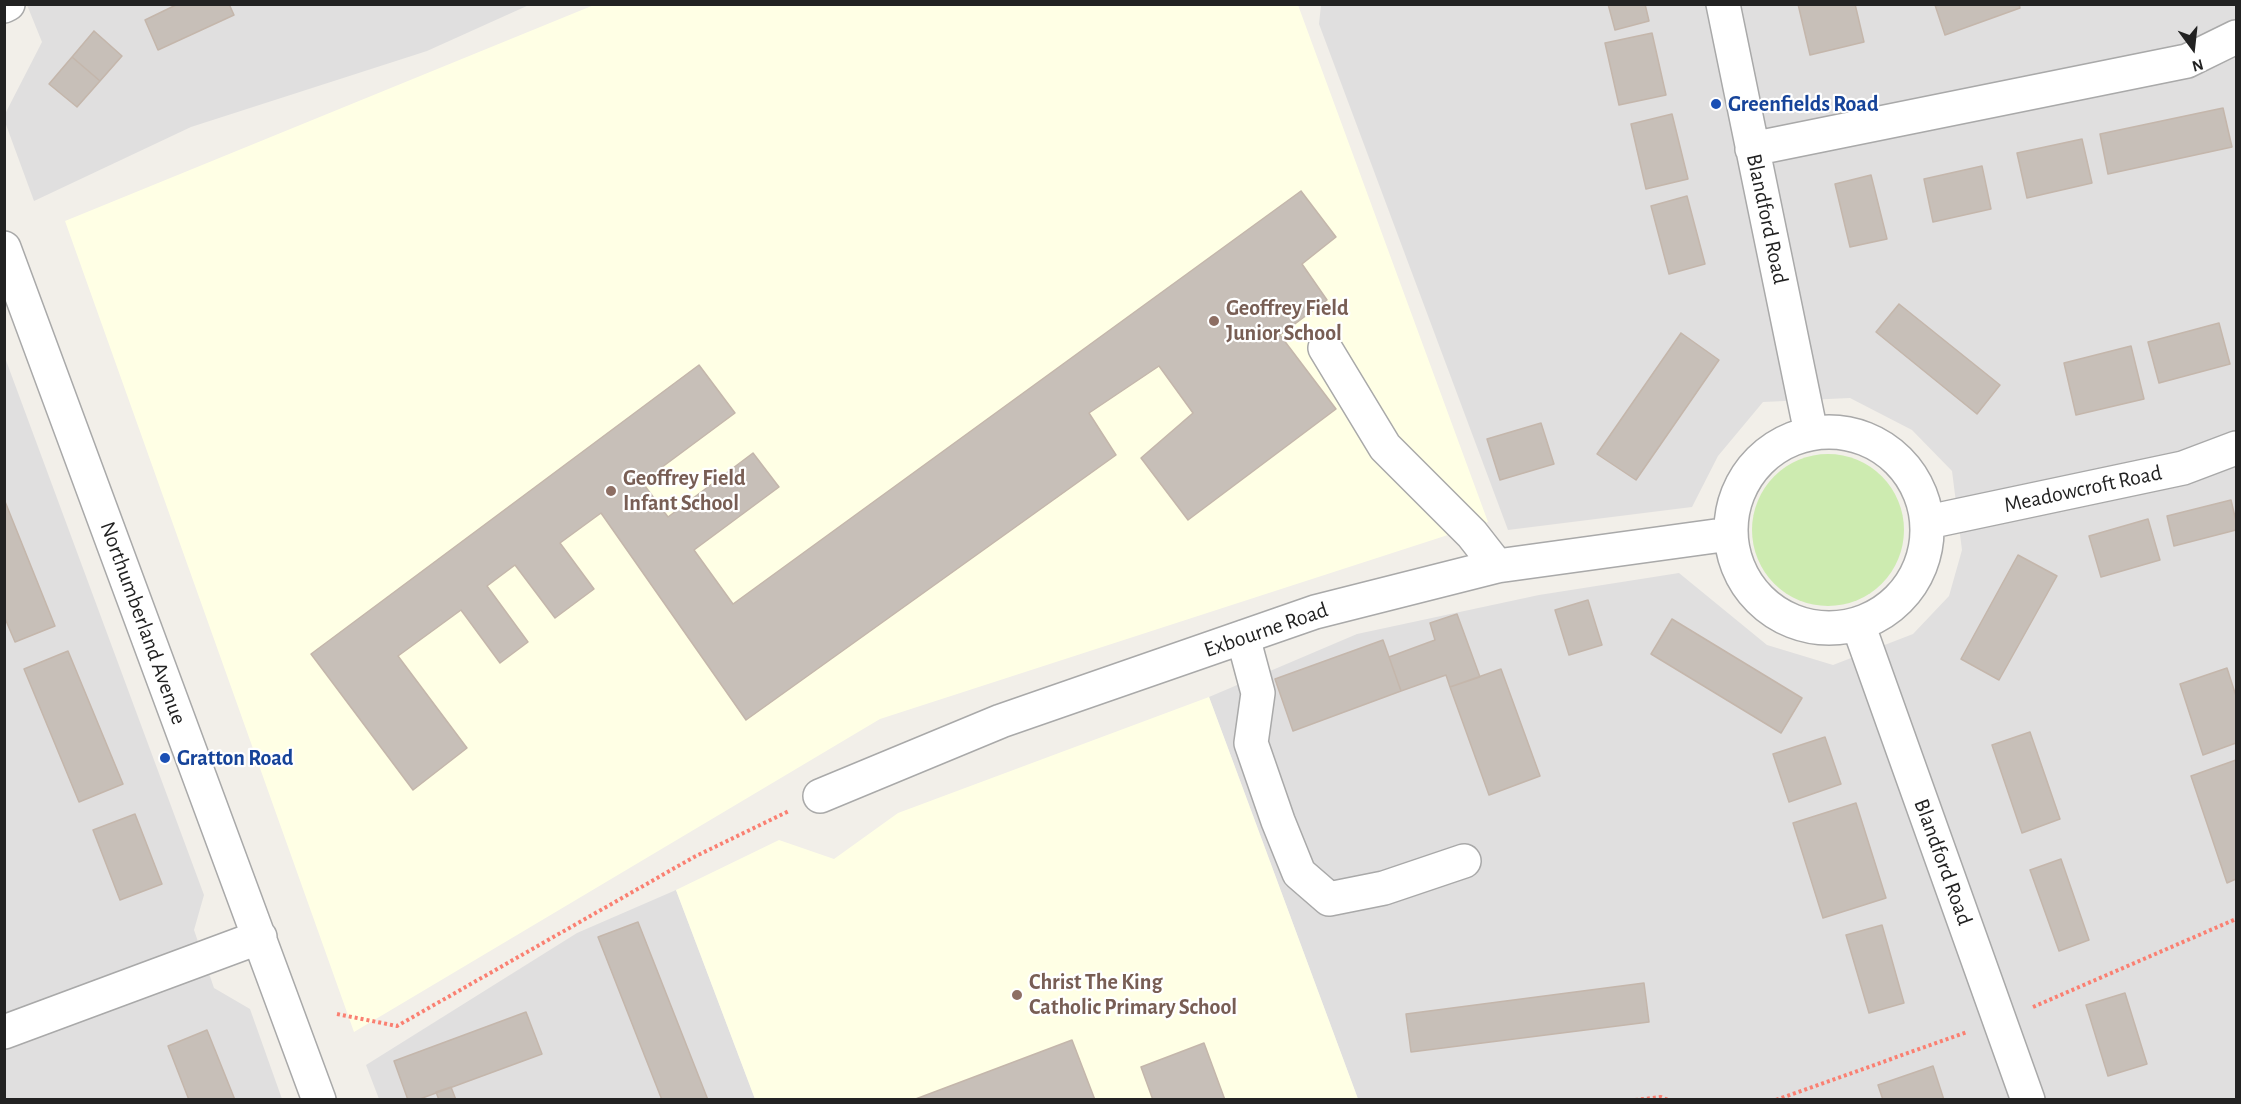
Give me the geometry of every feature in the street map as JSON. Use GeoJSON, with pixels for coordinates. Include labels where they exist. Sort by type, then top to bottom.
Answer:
{"type":"FeatureCollection","features":[{"type":"Feature","properties":{"kind":"street","name":"Blandford Road"},"geometry":{"type":"LineString","coordinates":[[1724,4],[1811,433]]}},
{"type":"Feature","properties":{"kind":"street"},"geometry":{"type":"LineString","coordinates":[[1752,149],[2187,60],[2236,37]]}},
{"type":"Feature","properties":{"kind":"street","name":"Northumberland Avenue"},"geometry":{"type":"LineString","coordinates":[[4,248],[319,1100]]}},
{"type":"Feature","properties":{"kind":"street"},"geometry":{"type":"LineString","coordinates":[[1325,348],[1385,447],[1472,534],[1497,566]]}},
{"type":"Feature","properties":{"kind":"street"},"geometry":{"type":"LineString","coordinates":[[1844,432],[1875,442],[1901,462],[1920,489],[1928,522],[1925,555],[1911,585],[1888,609],[1858,624],[1828,629],[1799,624],[1772,610],[1750,589],[1736,563],[1730,534],[1733,506],[1744,480],[1762,458],[1784,442],[1811,433],[1844,432]]}},
{"type":"Feature","properties":{"kind":"street","name":"Meadowcroft Road"},"geometry":{"type":"LineString","coordinates":[[1928,522],[2183,468],[2236,448]]}},
{"type":"Feature","properties":{"kind":"street","name":"Exbourne Road"},"geometry":{"type":"LineString","coordinates":[[820,796],[1001,721],[1316,612],[1497,566],[1730,534]]}},
{"type":"Feature","properties":{"kind":"street","name":"Blandford Road"},"geometry":{"type":"LineString","coordinates":[[1858,624],[2028,1100]]}},
{"type":"Feature","properties":{"kind":"street"},"geometry":{"type":"LineString","coordinates":[[1244,637],[1258,693],[1251,743],[1299,873],[1329,899],[1384,888],[1464,861]]}},
{"type":"Feature","properties":{"kind":"street"},"geometry":{"type":"LineString","coordinates":[[4,1032],[260,937]]}},
{"type":"Feature","properties":{"kind":"path"},"geometry":{"type":"LineString","coordinates":[[337,1014],[397,1026],[694,857],[820,796]]}},
{"type":"Feature","properties":{"kind":"path"},"geometry":{"type":"LineString","coordinates":[[1635,1100],[1661,1097],[1668,1100]]}},
{"type":"Feature","properties":{"kind":"shaded area"},"geometry":{"type":"Polygon","coordinates":[[[27,5],[529,5],[427,51],[191,127],[34,201],[5,122],[5,114],[42,42],[27,5]]]}},
{"type":"Feature","properties":{"kind":"shaded area"},"geometry":{"type":"Polygon","coordinates":[[[594,5],[1298,5],[1488,522],[880,719],[354,1032],[65,221],[594,5]]]}},
{"type":"Feature","properties":{"kind":"shaded area"},"geometry":{"type":"Polygon","coordinates":[[[1321,5],[2236,5],[2236,1099],[1358,1099],[1209,697],[1357,634],[1539,595],[1679,573],[1767,645],[1833,665],[1913,634],[1949,596],[1962,550],[1952,471],[1912,430],[1850,398],[1763,402],[1718,456],[1692,507],[1508,530],[1319,24],[1321,5]]]}},
{"type":"Feature","properties":{"kind":"shaded area"},"geometry":{"type":"Polygon","coordinates":[[[4,355],[204,895],[194,930],[214,988],[250,1009],[282,1099],[5,1099],[4,355]]]}},
{"type":"Feature","properties":{"kind":"shaded area","name":"Christ The King Catholic Primary School"},"geometry":{"type":"Polygon","coordinates":[[[1209,697],[1358,1099],[755,1099],[676,890],[779,840],[834,859],[898,813],[1209,697]]]}},
{"type":"Feature","properties":{"kind":"shaded area"},"geometry":{"type":"Polygon","coordinates":[[[676,890],[755,1099],[379,1099],[366,1065],[577,933],[676,890]]]}},
{"type":"Feature","properties":{"kind":"green space"},"geometry":{"type":"Polygon","coordinates":[[[1828,454],[1843,455],[1857,460],[1882,476],[1898,501],[1903,515],[1903,545],[1898,559],[1882,584],[1857,600],[1843,605],[1828,606],[1813,605],[1799,600],[1774,584],[1758,559],[1753,545],[1752,530],[1753,515],[1758,501],[1774,476],[1799,460],[1813,455],[1828,454]]]}},
{"type":"Feature","properties":{"kind":"building"},"geometry":{"type":"Polygon","coordinates":[[[178,4],[229,4],[234,15],[158,50],[145,20],[178,4]]]}},
{"type":"Feature","properties":{"kind":"building"},"geometry":{"type":"Polygon","coordinates":[[[1608,4],[1645,4],[1649,21],[1615,30],[1608,4]]]}},
{"type":"Feature","properties":{"kind":"building"},"geometry":{"type":"Polygon","coordinates":[[[1798,4],[1855,4],[1864,42],[1810,55],[1798,4]]]}},
{"type":"Feature","properties":{"kind":"building"},"geometry":{"type":"Polygon","coordinates":[[[2019,4],[2020,8],[1945,35],[1935,5],[2019,4]]]}},
{"type":"Feature","properties":{"kind":"building"},"geometry":{"type":"Polygon","coordinates":[[[94,31],[122,56],[100,81],[72,57],[94,31]]]}},
{"type":"Feature","properties":{"kind":"building"},"geometry":{"type":"Polygon","coordinates":[[[1652,33],[1666,95],[1619,105],[1605,43],[1652,33]]]}},
{"type":"Feature","properties":{"kind":"building"},"geometry":{"type":"Polygon","coordinates":[[[72,57],[100,81],[77,107],[49,84],[72,57]]]}},
{"type":"Feature","properties":{"kind":"building"},"geometry":{"type":"Polygon","coordinates":[[[2223,108],[2232,147],[2108,174],[2100,134],[2223,108]]]}},
{"type":"Feature","properties":{"kind":"building"},"geometry":{"type":"Polygon","coordinates":[[[1672,114],[1688,179],[1646,189],[1631,124],[1672,114]]]}},
{"type":"Feature","properties":{"kind":"building"},"geometry":{"type":"Polygon","coordinates":[[[2082,139],[2092,183],[2027,198],[2017,153],[2082,139]]]}},
{"type":"Feature","properties":{"kind":"building"},"geometry":{"type":"Polygon","coordinates":[[[1982,166],[1991,209],[1933,222],[1924,179],[1982,166]]]}},
{"type":"Feature","properties":{"kind":"building"},"geometry":{"type":"Polygon","coordinates":[[[1871,175],[1887,239],[1850,247],[1835,184],[1871,175]]]}},
{"type":"Feature","properties":{"kind":"building"},"geometry":{"type":"Polygon","coordinates":[[[1301,191],[1336,237],[1302,264],[1327,300],[1280,335],[1336,409],[1188,520],[1141,458],[1193,413],[1159,366],[1089,413],[1116,455],[746,720],[601,513],[560,543],[594,589],[555,618],[515,565],[487,586],[528,642],[500,663],[461,610],[398,656],[467,748],[413,790],[311,654],[699,365],[735,413],[642,482],[668,517],[753,453],[779,487],[694,550],[733,604],[1301,191]]]}},
{"type":"Feature","properties":{"kind":"building"},"geometry":{"type":"Polygon","coordinates":[[[1687,196],[1705,264],[1669,274],[1651,206],[1687,196]]]}},
{"type":"Feature","properties":{"kind":"building"},"geometry":{"type":"Polygon","coordinates":[[[1899,304],[2000,385],[1977,414],[1876,332],[1899,304]]]}},
{"type":"Feature","properties":{"kind":"building"},"geometry":{"type":"Polygon","coordinates":[[[2219,323],[2230,364],[2159,383],[2148,342],[2219,323]]]}},
{"type":"Feature","properties":{"kind":"building"},"geometry":{"type":"Polygon","coordinates":[[[1681,333],[1719,360],[1636,480],[1597,454],[1681,333]]]}},
{"type":"Feature","properties":{"kind":"building"},"geometry":{"type":"Polygon","coordinates":[[[2131,346],[2144,399],[2076,415],[2064,363],[2131,346]]]}},
{"type":"Feature","properties":{"kind":"building"},"geometry":{"type":"Polygon","coordinates":[[[1541,423],[1554,464],[1500,480],[1487,439],[1541,423]]]}},
{"type":"Feature","properties":{"kind":"building"},"geometry":{"type":"Polygon","coordinates":[[[4,499],[55,626],[15,642],[4,616],[4,499]]]}},
{"type":"Feature","properties":{"kind":"building"},"geometry":{"type":"Polygon","coordinates":[[[2231,500],[2236,530],[2174,546],[2167,516],[2231,500]]]}},
{"type":"Feature","properties":{"kind":"building"},"geometry":{"type":"Polygon","coordinates":[[[2148,519],[2160,560],[2101,577],[2089,536],[2148,519]]]}},
{"type":"Feature","properties":{"kind":"building"},"geometry":{"type":"Polygon","coordinates":[[[2018,555],[2057,576],[1999,680],[1961,659],[2018,555]]]}},
{"type":"Feature","properties":{"kind":"building"},"geometry":{"type":"Polygon","coordinates":[[[1588,600],[1602,645],[1569,655],[1555,610],[1588,600]]]}},
{"type":"Feature","properties":{"kind":"building"},"geometry":{"type":"Polygon","coordinates":[[[1457,614],[1480,677],[1450,687],[1446,675],[1401,691],[1389,657],[1435,640],[1430,623],[1457,614]]]}},
{"type":"Feature","properties":{"kind":"building"},"geometry":{"type":"Polygon","coordinates":[[[1672,619],[1802,698],[1781,733],[1651,654],[1672,619]]]}},
{"type":"Feature","properties":{"kind":"building"},"geometry":{"type":"Polygon","coordinates":[[[1383,640],[1401,691],[1293,731],[1275,679],[1383,640]]]}},
{"type":"Feature","properties":{"kind":"building"},"geometry":{"type":"Polygon","coordinates":[[[68,651],[123,784],[79,802],[24,669],[68,651]]]}},
{"type":"Feature","properties":{"kind":"building"},"geometry":{"type":"Polygon","coordinates":[[[2227,668],[2236,696],[2236,743],[2203,755],[2180,684],[2227,668]]]}},
{"type":"Feature","properties":{"kind":"building"},"geometry":{"type":"Polygon","coordinates":[[[1501,669],[1540,776],[1489,795],[1450,687],[1501,669]]]}},
{"type":"Feature","properties":{"kind":"building"},"geometry":{"type":"Polygon","coordinates":[[[2030,732],[2060,819],[2022,833],[1992,745],[2030,732]]]}},
{"type":"Feature","properties":{"kind":"building"},"geometry":{"type":"Polygon","coordinates":[[[1825,737],[1841,784],[1789,802],[1773,754],[1825,737]]]}},
{"type":"Feature","properties":{"kind":"building"},"geometry":{"type":"Polygon","coordinates":[[[2236,760],[2236,879],[2227,883],[2191,776],[2236,760]]]}},
{"type":"Feature","properties":{"kind":"building"},"geometry":{"type":"Polygon","coordinates":[[[1856,803],[1886,898],[1823,918],[1793,823],[1856,803]]]}},
{"type":"Feature","properties":{"kind":"building"},"geometry":{"type":"Polygon","coordinates":[[[135,814],[162,884],[120,900],[93,830],[135,814]]]}},
{"type":"Feature","properties":{"kind":"building"},"geometry":{"type":"Polygon","coordinates":[[[2061,859],[2089,940],[2059,951],[2030,870],[2061,859]]]}},
{"type":"Feature","properties":{"kind":"building"},"geometry":{"type":"Polygon","coordinates":[[[638,922],[708,1100],[662,1100],[598,937],[638,922]]]}},
{"type":"Feature","properties":{"kind":"building"},"geometry":{"type":"Polygon","coordinates":[[[1882,925],[1904,1003],[1869,1013],[1846,935],[1882,925]]]}},
{"type":"Feature","properties":{"kind":"building"},"geometry":{"type":"Polygon","coordinates":[[[1644,983],[1649,1022],[1411,1052],[1406,1014],[1644,983]]]}},
{"type":"Feature","properties":{"kind":"building"},"geometry":{"type":"Polygon","coordinates":[[[2125,993],[2147,1064],[2108,1076],[2086,1005],[2125,993]]]}},
{"type":"Feature","properties":{"kind":"building"},"geometry":{"type":"Polygon","coordinates":[[[526,1012],[542,1054],[417,1100],[408,1100],[394,1061],[526,1012]]]}},
{"type":"Feature","properties":{"kind":"building"},"geometry":{"type":"Polygon","coordinates":[[[207,1030],[235,1100],[189,1100],[168,1046],[207,1030]]]}},
{"type":"Feature","properties":{"kind":"building"},"geometry":{"type":"Polygon","coordinates":[[[1072,1040],[1095,1100],[913,1100],[1072,1040]]]}},
{"type":"Feature","properties":{"kind":"building"},"geometry":{"type":"Polygon","coordinates":[[[1204,1043],[1225,1100],[1153,1100],[1141,1067],[1204,1043]]]}},
{"type":"Feature","properties":{"kind":"building"},"geometry":{"type":"Polygon","coordinates":[[[1933,1066],[1944,1100],[1883,1100],[1878,1085],[1933,1066]]]}},
{"type":"Feature","properties":{"kind":"building"},"geometry":{"type":"Polygon","coordinates":[[[451,1087],[456,1100],[439,1100],[436,1092],[451,1087]]]}},
{"type":"Feature","properties":{"kind":"place","name":"Greenfields Road"},"geometry":{"type":"Point","coordinates":[1716,104]}},
{"type":"Feature","properties":{"kind":"place","name":"Geoffrey Field Junior School"},"geometry":{"type":"Point","coordinates":[1214,321]}},
{"type":"Feature","properties":{"kind":"place","name":"Geoffrey Field Infant School"},"geometry":{"type":"Point","coordinates":[611,491]}},
{"type":"Feature","properties":{"kind":"place","name":"Gratton Road"},"geometry":{"type":"Point","coordinates":[165,758]}},
{"type":"Feature","properties":{"kind":"place","name":"Christ The King Catholic Primary School"},"geometry":{"type":"Point","coordinates":[1017,995]}}]}
